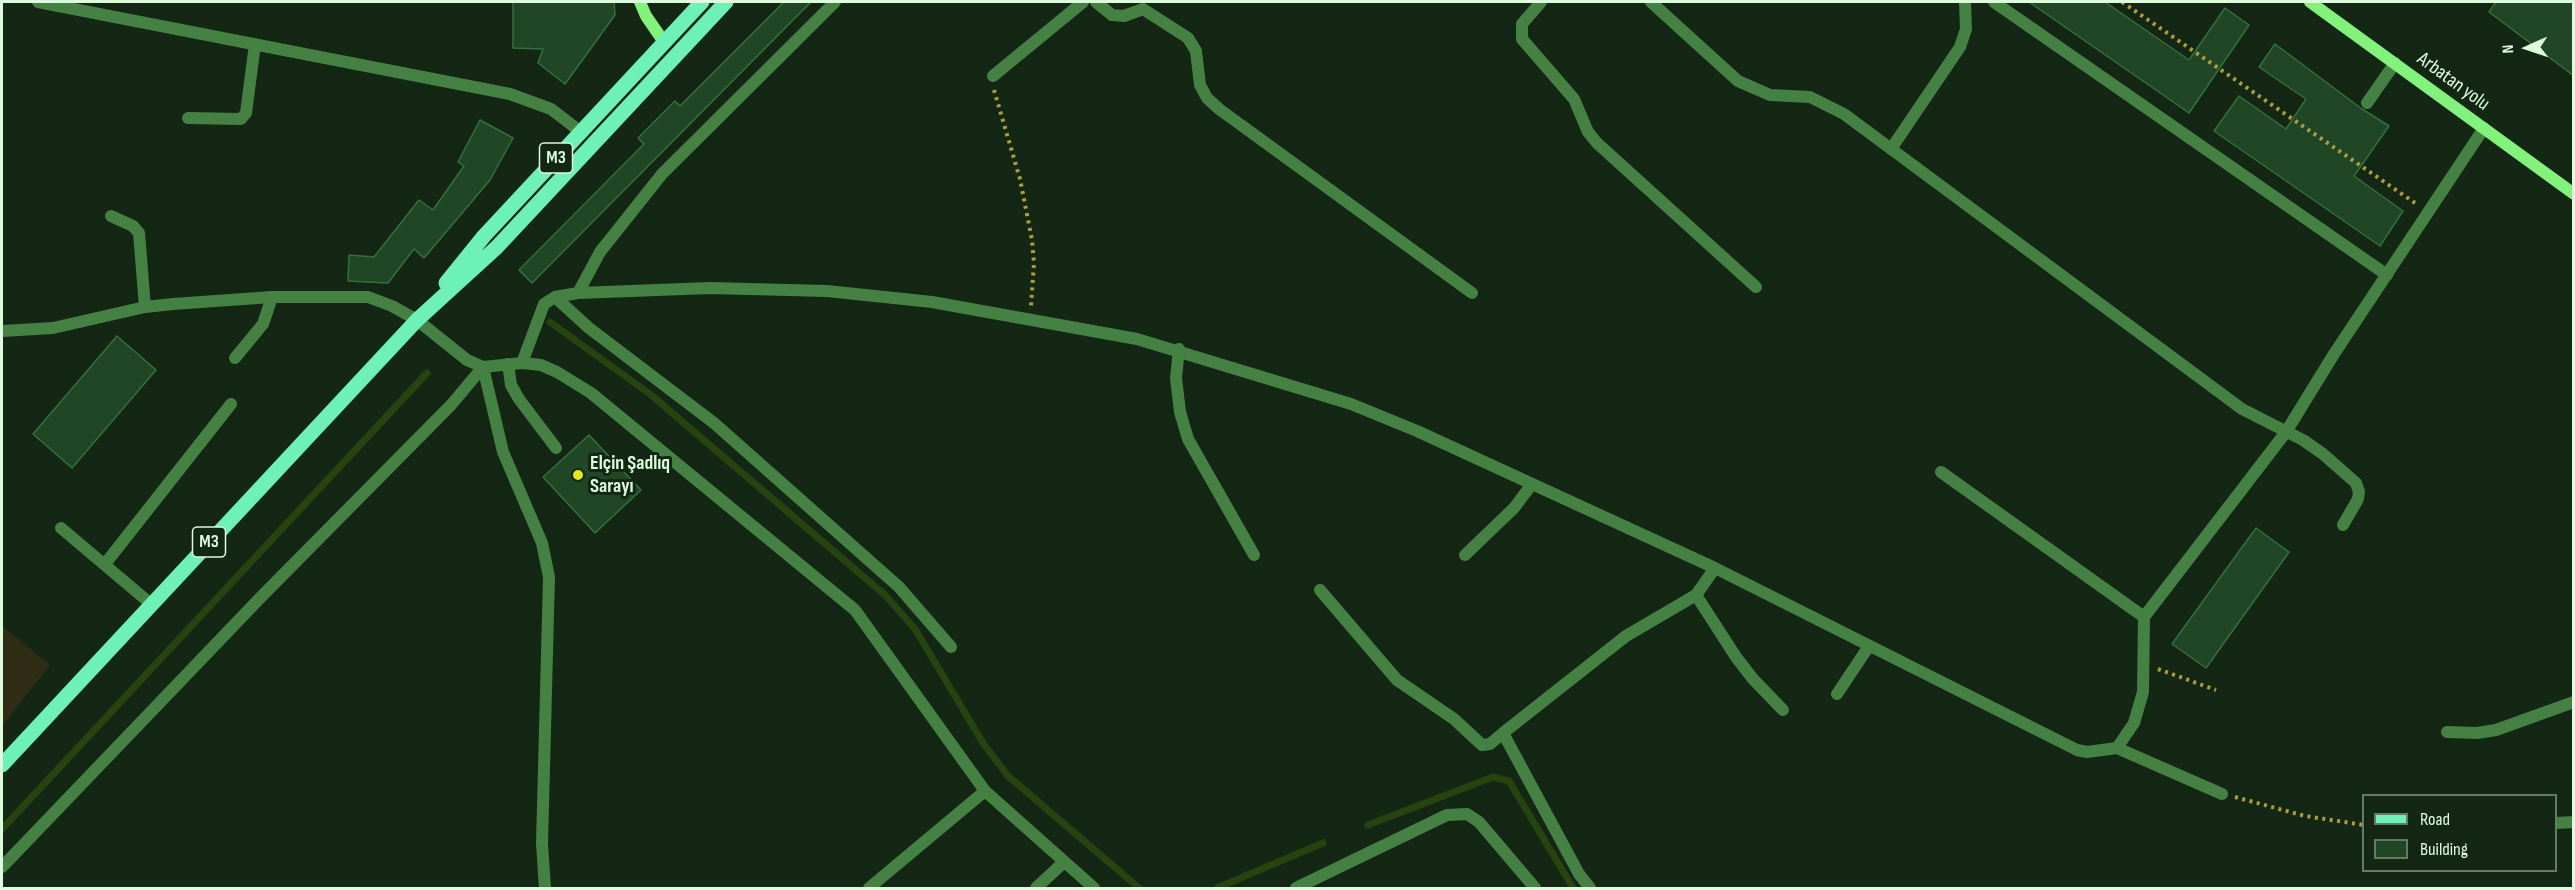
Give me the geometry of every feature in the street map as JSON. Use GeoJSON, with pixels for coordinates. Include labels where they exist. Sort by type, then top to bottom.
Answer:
{"type":"FeatureCollection","features":[{"type":"Feature","properties":{"kind":"main road"},"geometry":{"type":"LineString","coordinates":[[640,2],[646,16],[664,42]]}},
{"type":"Feature","properties":{"kind":"main road","name":"M3"},"geometry":{"type":"LineString","coordinates":[[3,761],[417,320],[484,236],[702,2]]}},
{"type":"Feature","properties":{"kind":"main road"},"geometry":{"type":"LineString","coordinates":[[417,320],[497,247],[726,2]]}},
{"type":"Feature","properties":{"kind":"main road","name":"Arbatan yolu"},"geometry":{"type":"LineString","coordinates":[[2318,4],[2574,194]]}},
{"type":"Feature","properties":{"kind":"street"},"geometry":{"type":"LineString","coordinates":[[38,2],[510,93],[551,109],[581,132]]}},
{"type":"Feature","properties":{"kind":"street"},"geometry":{"type":"LineString","coordinates":[[578,292],[600,252],[662,174],[835,2]]}},
{"type":"Feature","properties":{"kind":"street"},"geometry":{"type":"LineString","coordinates":[[993,76],[1083,2]]}},
{"type":"Feature","properties":{"kind":"street"},"geometry":{"type":"LineString","coordinates":[[1096,2],[1112,15],[1124,16],[1145,5],[1188,38],[1196,51],[1200,85],[1207,98],[1219,109],[1472,292]]}},
{"type":"Feature","properties":{"kind":"street"},"geometry":{"type":"LineString","coordinates":[[1541,2],[1522,24],[1522,39],[1574,99],[1588,132],[1597,143],[1756,287]]}},
{"type":"Feature","properties":{"kind":"street"},"geometry":{"type":"LineString","coordinates":[[1651,2],[1738,81],[1770,94],[1810,98],[1823,102],[1891,149],[2242,409],[2323,454],[2356,483],[2358,499],[2343,525]]}},
{"type":"Feature","properties":{"kind":"street"},"geometry":{"type":"LineString","coordinates":[[1891,149],[1960,47],[1966,29],[1965,2]]}},
{"type":"Feature","properties":{"kind":"street"},"geometry":{"type":"LineString","coordinates":[[1994,2],[2386,275]]}},
{"type":"Feature","properties":{"kind":"street"},"geometry":{"type":"LineString","coordinates":[[188,118],[241,119],[246,113],[255,44]]}},
{"type":"Feature","properties":{"kind":"street"},"geometry":{"type":"LineString","coordinates":[[2367,103],[2395,63]]}},
{"type":"Feature","properties":{"kind":"street"},"geometry":{"type":"LineString","coordinates":[[2116,748],[2134,723],[2143,692],[2144,617],[2286,432],[2386,275],[2484,128]]}},
{"type":"Feature","properties":{"kind":"street"},"geometry":{"type":"LineString","coordinates":[[111,216],[133,226],[139,233],[145,307]]}},
{"type":"Feature","properties":{"kind":"street"},"geometry":{"type":"LineString","coordinates":[[522,363],[537,317],[544,304],[555,297],[578,292],[710,288],[827,291],[932,302],[1110,332],[1179,349],[1352,404],[1418,431],[1715,568],[2078,750],[2087,752],[2116,748],[2222,794]]}},
{"type":"Feature","properties":{"kind":"street"},"geometry":{"type":"LineString","coordinates":[[235,358],[263,324],[272,297]]}},
{"type":"Feature","properties":{"kind":"street"},"geometry":{"type":"LineString","coordinates":[[2,331],[53,328],[145,307],[272,297],[368,297],[392,306],[417,320],[466,360],[483,366],[522,363],[541,365],[591,393],[855,610],[984,791],[1094,888]]}},
{"type":"Feature","properties":{"kind":"street"},"geometry":{"type":"LineString","coordinates":[[555,297],[589,328],[714,423],[899,587],[951,647]]}},
{"type":"Feature","properties":{"kind":"street"},"geometry":{"type":"LineString","coordinates":[[1179,349],[1176,378],[1180,412],[1188,439],[1254,555]]}},
{"type":"Feature","properties":{"kind":"street"},"geometry":{"type":"LineString","coordinates":[[508,364],[511,385],[556,448]]}},
{"type":"Feature","properties":{"kind":"street"},"geometry":{"type":"LineString","coordinates":[[2,867],[261,597],[451,405],[483,366]]}},
{"type":"Feature","properties":{"kind":"street"},"geometry":{"type":"LineString","coordinates":[[483,366],[502,452],[542,543],[549,577],[542,844],[545,888]]}},
{"type":"Feature","properties":{"kind":"street"},"geometry":{"type":"LineString","coordinates":[[105,564],[231,404]]}},
{"type":"Feature","properties":{"kind":"street"},"geometry":{"type":"LineString","coordinates":[[1941,472],[2144,617]]}},
{"type":"Feature","properties":{"kind":"street"},"geometry":{"type":"LineString","coordinates":[[1465,555],[1514,508],[1532,484]]}},
{"type":"Feature","properties":{"kind":"street"},"geometry":{"type":"LineString","coordinates":[[61,528],[151,604]]}},
{"type":"Feature","properties":{"kind":"street"},"geometry":{"type":"LineString","coordinates":[[1320,590],[1397,680],[1454,719],[1482,745],[1490,744],[1626,636],[1696,595],[1715,568]]}},
{"type":"Feature","properties":{"kind":"street"},"geometry":{"type":"LineString","coordinates":[[1696,595],[1736,657],[1753,679],[1784,710]]}},
{"type":"Feature","properties":{"kind":"street"},"geometry":{"type":"LineString","coordinates":[[1837,694],[1869,646]]}},
{"type":"Feature","properties":{"kind":"street"},"geometry":{"type":"LineString","coordinates":[[2447,732],[2477,733],[2496,730],[2574,702]]}},
{"type":"Feature","properties":{"kind":"street"},"geometry":{"type":"LineString","coordinates":[[1503,733],[1573,864],[1590,888]]}},
{"type":"Feature","properties":{"kind":"street"},"geometry":{"type":"LineString","coordinates":[[868,888],[984,791]]}},
{"type":"Feature","properties":{"kind":"street"},"geometry":{"type":"LineString","coordinates":[[1296,888],[1447,815],[1467,814],[1479,822],[1535,888]]}},
{"type":"Feature","properties":{"kind":"street"},"geometry":{"type":"LineString","coordinates":[[2557,823],[2574,822]]}},
{"type":"Feature","properties":{"kind":"street"},"geometry":{"type":"LineString","coordinates":[[1036,888],[1064,862]]}},
{"type":"Feature","properties":{"kind":"path"},"geometry":{"type":"LineString","coordinates":[[2122,2],[2428,212]]}},
{"type":"Feature","properties":{"kind":"path"},"geometry":{"type":"LineString","coordinates":[[993,76],[995,98],[1020,179],[1032,240],[1034,263],[1030,318]]}},
{"type":"Feature","properties":{"kind":"path"},"geometry":{"type":"LineString","coordinates":[[2143,664],[2216,690]]}},
{"type":"Feature","properties":{"kind":"path"},"geometry":{"type":"LineString","coordinates":[[2222,794],[2305,816],[2362,825]]}},
{"type":"Feature","properties":{"kind":"shaded area"},"geometry":{"type":"Polygon","coordinates":[[[2,626],[50,665],[2,726],[2,626]]]}},
{"type":"Feature","properties":{"kind":"building"},"geometry":{"type":"Polygon","coordinates":[[[513,2],[614,2],[615,15],[565,84],[538,63],[543,49],[513,48],[513,2]]]}},
{"type":"Feature","properties":{"kind":"building"},"geometry":{"type":"Polygon","coordinates":[[[784,2],[811,2],[532,283],[519,270],[644,144],[638,138],[675,101],[680,106],[784,2]]]}},
{"type":"Feature","properties":{"kind":"building"},"geometry":{"type":"Polygon","coordinates":[[[2029,2],[2105,2],[2189,60],[2225,8],[2249,25],[2189,113],[2029,2]]]}},
{"type":"Feature","properties":{"kind":"building"},"geometry":{"type":"Polygon","coordinates":[[[2496,2],[2574,2],[2574,76],[2489,12],[2496,2]]]}},
{"type":"Feature","properties":{"kind":"building"},"geometry":{"type":"Polygon","coordinates":[[[2275,44],[2362,109],[2389,126],[2354,176],[2403,211],[2380,246],[2214,131],[2239,96],[2286,129],[2306,99],[2259,67],[2275,44]]]}},
{"type":"Feature","properties":{"kind":"building"},"geometry":{"type":"Polygon","coordinates":[[[480,120],[513,138],[490,180],[424,258],[414,249],[388,283],[348,281],[349,255],[374,257],[419,200],[433,210],[464,166],[458,162],[480,120]]]}},
{"type":"Feature","properties":{"kind":"building"},"geometry":{"type":"Polygon","coordinates":[[[117,336],[156,370],[72,468],[33,434],[117,336]]]}},
{"type":"Feature","properties":{"kind":"building"},"geometry":{"type":"Polygon","coordinates":[[[589,435],[641,490],[595,533],[543,477],[589,435]]]}},
{"type":"Feature","properties":{"kind":"building"},"geometry":{"type":"Polygon","coordinates":[[[2256,528],[2289,552],[2206,668],[2172,644],[2256,528]]]}},
{"type":"Feature","properties":{"kind":"waterway"},"geometry":{"type":"LineString","coordinates":[[550,322],[650,394],[885,595],[915,629],[983,743],[1008,776],[1139,888]]}},
{"type":"Feature","properties":{"kind":"waterway"},"geometry":{"type":"LineString","coordinates":[[2,829],[427,373]]}},
{"type":"Feature","properties":{"kind":"waterway"},"geometry":{"type":"LineString","coordinates":[[1368,825],[1493,777],[1509,781],[1573,888]]}},
{"type":"Feature","properties":{"kind":"waterway"},"geometry":{"type":"LineString","coordinates":[[1217,888],[1323,843]]}},
{"type":"Feature","properties":{"kind":"place","name":"Elçin Şadlıq Sarayı"},"geometry":{"type":"Point","coordinates":[578,475]}}]}
